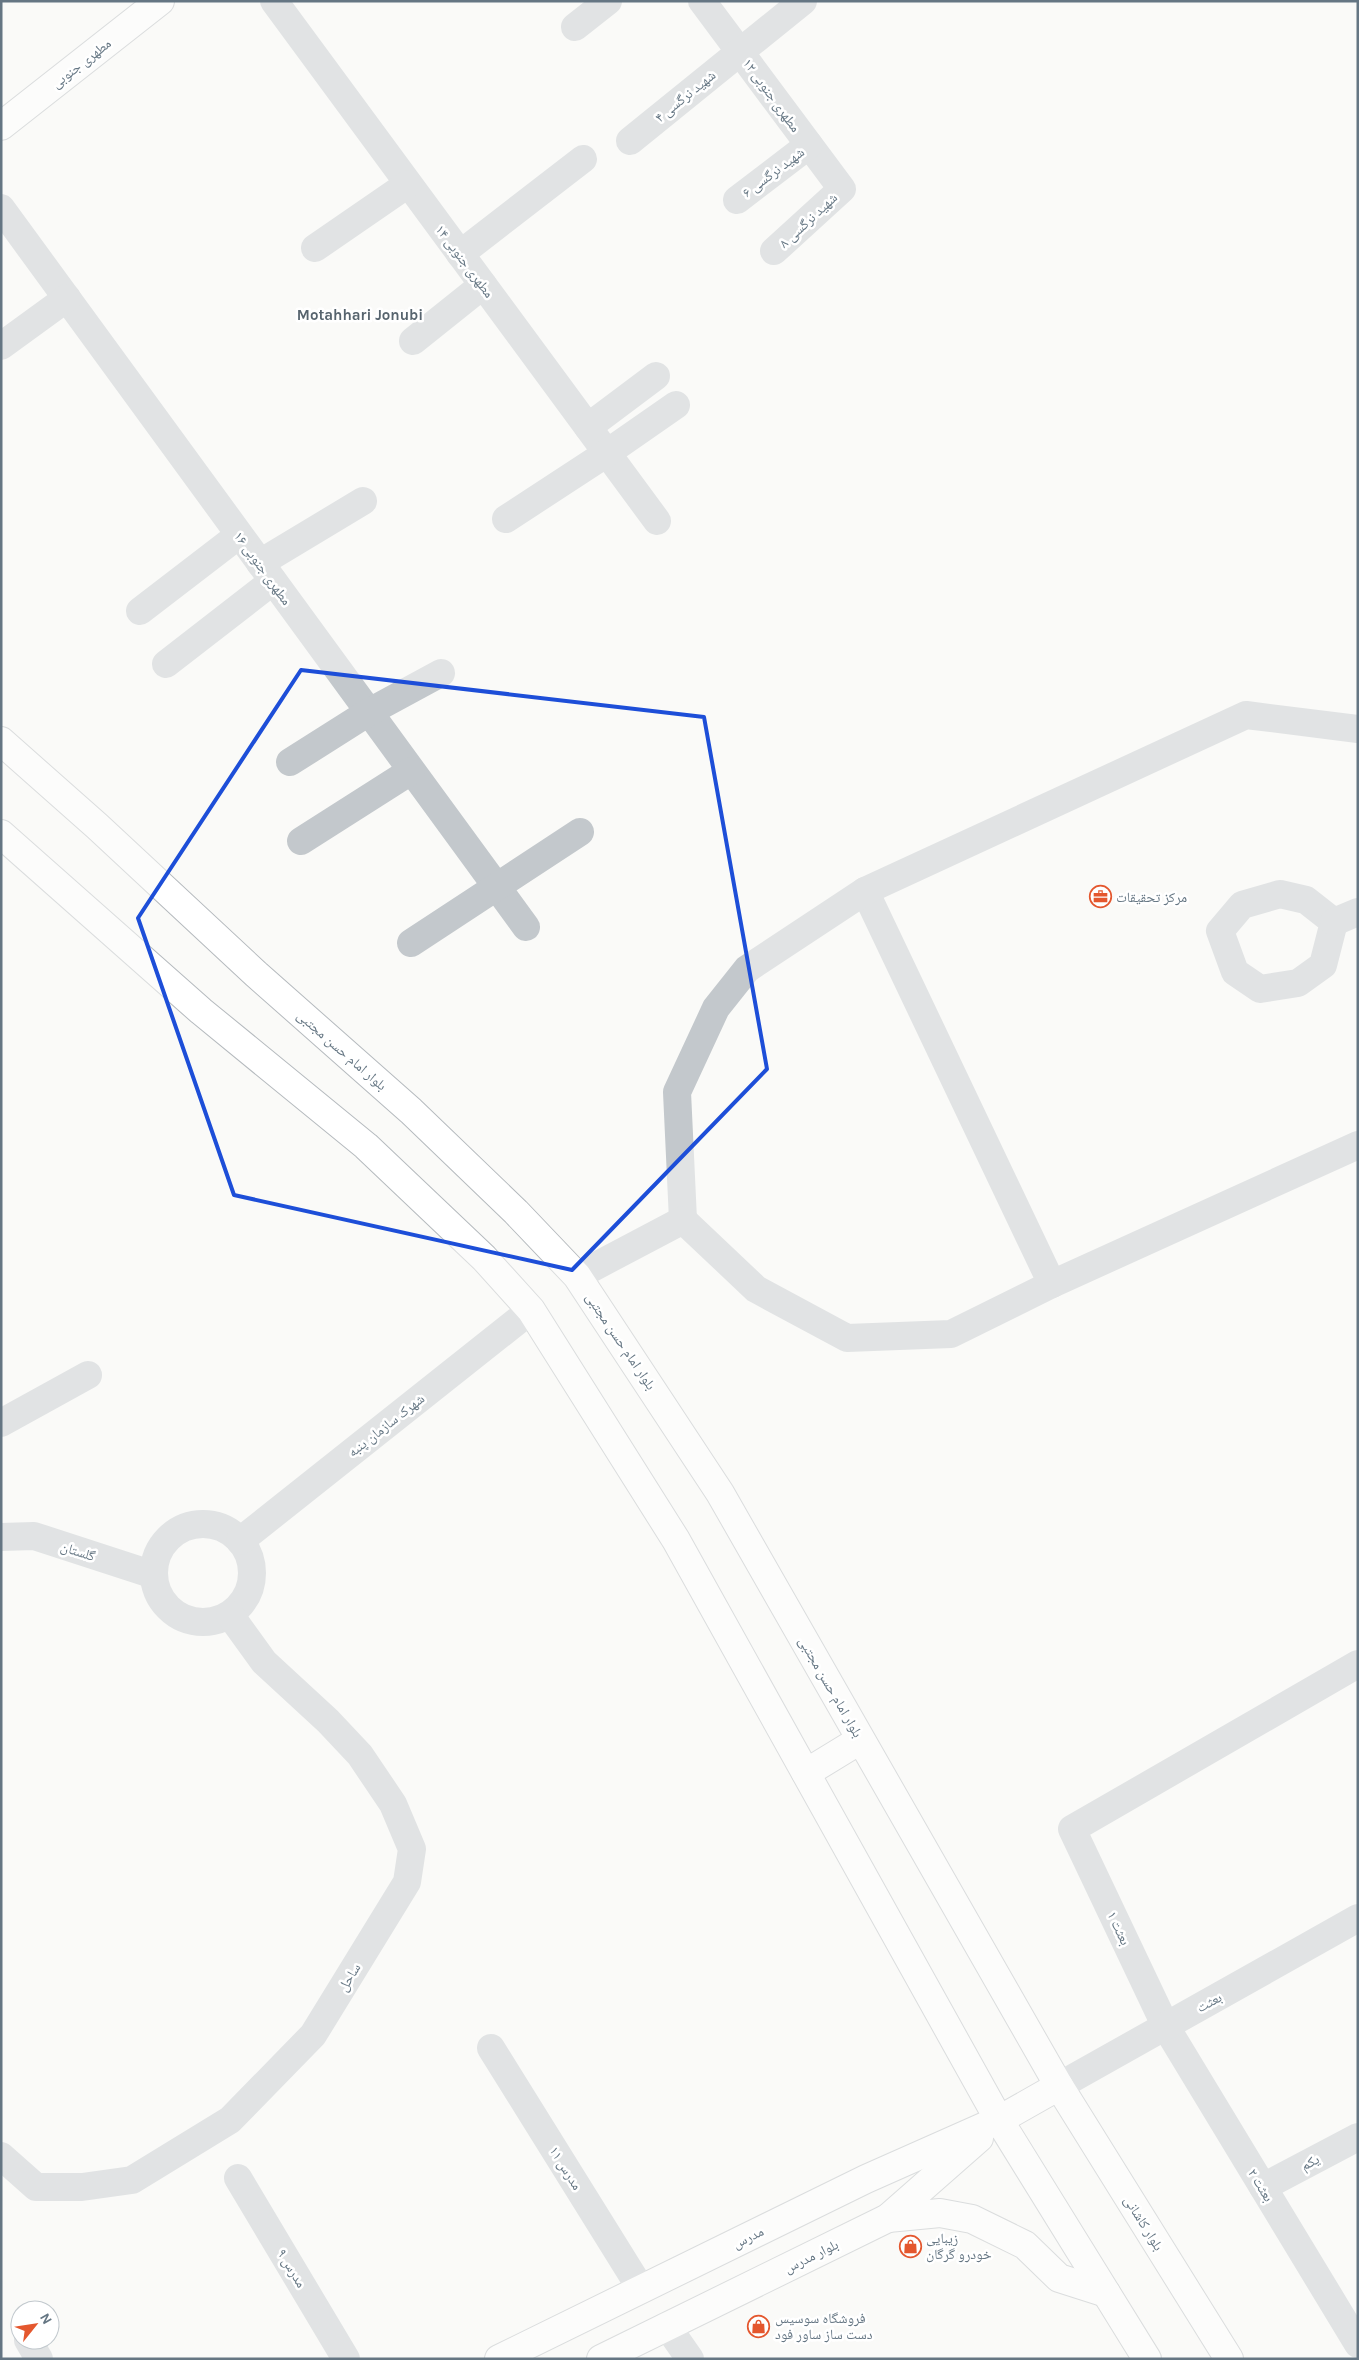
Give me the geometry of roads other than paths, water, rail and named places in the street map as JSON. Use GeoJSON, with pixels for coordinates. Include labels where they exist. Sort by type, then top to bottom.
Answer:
{"type":"FeatureCollection","features":[{"type":"Feature","properties":{"kind":"main road","name":"مطهری جنوبی"},"geometry":{"type":"LineString","coordinates":[[1,126],[160,1]]}},
{"type":"Feature","properties":{"kind":"main road","name":"بلوار امام حسن مجتبی"},"geometry":{"type":"LineString","coordinates":[[1,742],[97,826],[256,974],[411,1110],[516,1212],[577,1276],[720,1493],[1059,2086]]}},
{"type":"Feature","properties":{"kind":"main road"},"geometry":{"type":"LineString","coordinates":[[1,834],[201,1011],[366,1146],[484,1258],[532,1310],[676,1540],[999,2120],[1146,2359]]}},
{"type":"Feature","properties":{"kind":"main road"},"geometry":{"type":"LineString","coordinates":[[806,1773],[860,1740]]}},
{"type":"Feature","properties":{"kind":"main road"},"geometry":{"type":"LineString","coordinates":[[999,2120],[1059,2086]]}},
{"type":"Feature","properties":{"kind":"main road","name":"بلوار کاشانی"},"geometry":{"type":"LineString","coordinates":[[1059,2086],[1229,2359]]}},
{"type":"Feature","properties":{"kind":"main road","name":"بلوار مدرس"},"geometry":{"type":"LineString","coordinates":[[601,2359],[888,2218],[999,2120]]}},
{"type":"Feature","properties":{"kind":"main road","name":"مدرس"},"geometry":{"type":"LineString","coordinates":[[499,2359],[866,2179],[999,2120]]}},
{"type":"Feature","properties":{"kind":"main road"},"geometry":{"type":"LineString","coordinates":[[888,2218],[940,2213],[972,2219],[1025,2245],[1059,2278],[1106,2293]]}},
{"type":"Feature","properties":{"kind":"street","name":"۱۴ مطهری جنوبی"},"geometry":{"type":"LineString","coordinates":[[274,1],[657,521]]}},
{"type":"Feature","properties":{"kind":"street"},"geometry":{"type":"LineString","coordinates":[[575,27],[608,1]]}},
{"type":"Feature","properties":{"kind":"street","name":"۱۲ مطهری جنوبی"},"geometry":{"type":"LineString","coordinates":[[702,1],[842,189]]}},
{"type":"Feature","properties":{"kind":"street","name":"۴ شهید نرگسی"},"geometry":{"type":"LineString","coordinates":[[630,140],[803,1]]}},
{"type":"Feature","properties":{"kind":"street","name":"۶ شهید نرگسی"},"geometry":{"type":"LineString","coordinates":[[736,200],[809,145]]}},
{"type":"Feature","properties":{"kind":"street"},"geometry":{"type":"LineString","coordinates":[[460,254],[582,159]]}},
{"type":"Feature","properties":{"kind":"street"},"geometry":{"type":"LineString","coordinates":[[315,248],[408,184]]}},
{"type":"Feature","properties":{"kind":"street","name":"۸ شهید نرگسی"},"geometry":{"type":"LineString","coordinates":[[774,251],[842,189]]}},
{"type":"Feature","properties":{"kind":"street","name":"۱۶ مطهری جنوبی"},"geometry":{"type":"LineString","coordinates":[[1,208],[526,927]]}},
{"type":"Feature","properties":{"kind":"street"},"geometry":{"type":"LineString","coordinates":[[413,341],[483,285]]}},
{"type":"Feature","properties":{"kind":"street"},"geometry":{"type":"LineString","coordinates":[[1,346],[67,298]]}},
{"type":"Feature","properties":{"kind":"street"},"geometry":{"type":"LineString","coordinates":[[588,427],[656,376]]}},
{"type":"Feature","properties":{"kind":"street"},"geometry":{"type":"LineString","coordinates":[[506,519],[676,405]]}},
{"type":"Feature","properties":{"kind":"street"},"geometry":{"type":"LineString","coordinates":[[166,664],[267,572],[363,501]]}},
{"type":"Feature","properties":{"kind":"street"},"geometry":{"type":"LineString","coordinates":[[140,611],[239,535]]}},
{"type":"Feature","properties":{"kind":"street"},"geometry":{"type":"LineString","coordinates":[[290,762],[369,712],[441,673]]}},
{"type":"Feature","properties":{"kind":"street"},"geometry":{"type":"LineString","coordinates":[[1358,728],[1246,715],[865,891],[747,969],[716,1008],[677,1092],[684,1220],[756,1289],[846,1338],[951,1334],[1052,1284],[1358,1145]]}},
{"type":"Feature","properties":{"kind":"street"},"geometry":{"type":"LineString","coordinates":[[301,841],[411,771]]}},
{"type":"Feature","properties":{"kind":"street"},"geometry":{"type":"LineString","coordinates":[[411,943],[495,886],[580,832]]}},
{"type":"Feature","properties":{"kind":"street"},"geometry":{"type":"LineString","coordinates":[[865,891],[1052,1284]]}},
{"type":"Feature","properties":{"kind":"street"},"geometry":{"type":"LineString","coordinates":[[577,1276],[684,1220]]}},
{"type":"Feature","properties":{"kind":"street","name":"شهرک سازمان پنبه"},"geometry":{"type":"LineString","coordinates":[[240,1541],[532,1310]]}},
{"type":"Feature","properties":{"kind":"street"},"geometry":{"type":"LineString","coordinates":[[1,1424],[88,1375]]}},
{"type":"Feature","properties":{"kind":"street"},"geometry":{"type":"LineString","coordinates":[[205,1524],[222,1528],[240,1541],[247,1549],[252,1566],[252,1583],[243,1603],[230,1615],[220,1620],[203,1623],[186,1620],[167,1607],[158,1592],[154,1575],[155,1562],[162,1546],[173,1534],[189,1526],[205,1524]]}},
{"type":"Feature","properties":{"kind":"street","name":"گلستان"},"geometry":{"type":"LineString","coordinates":[[1,1537],[34,1536],[154,1575]]}},
{"type":"Feature","properties":{"kind":"street","name":"ساحل"},"geometry":{"type":"LineString","coordinates":[[1,2156],[36,2187],[82,2188],[132,2180],[230,2120],[313,2035],[407,1882],[412,1849],[392,1804],[360,1755],[328,1721],[264,1662],[230,1615]]}},
{"type":"Feature","properties":{"kind":"street","name":"۱ بعثت"},"geometry":{"type":"LineString","coordinates":[[1166,2027],[1072,1829],[1358,1664]]}},
{"type":"Feature","properties":{"kind":"street","name":"بعثت"},"geometry":{"type":"LineString","coordinates":[[1059,2086],[1358,1918]]}},
{"type":"Feature","properties":{"kind":"street","name":"۲ بعثت"},"geometry":{"type":"LineString","coordinates":[[1166,2027],[1357,2343]]}},
{"type":"Feature","properties":{"kind":"street","name":"مدرس ۱۱"},"geometry":{"type":"LineString","coordinates":[[491,2048],[641,2289]]}},
{"type":"Feature","properties":{"kind":"street","name":"یکم"},"geometry":{"type":"LineString","coordinates":[[1263,2187],[1358,2137]]}},
{"type":"Feature","properties":{"kind":"street","name":"مدرس ۹"},"geometry":{"type":"LineString","coordinates":[[238,2178],[346,2359]]}},
{"type":"Feature","properties":{"kind":"street"},"geometry":{"type":"LineString","coordinates":[[667,2326],[690,2359]]}},
{"type":"Feature","properties":{"kind":"place","name":"مرکز تحقیقات"},"geometry":{"type":"Point","coordinates":[1100,897]}},
{"type":"Feature","properties":{"kind":"place","name":"زیبایی خودرو گرگان"},"geometry":{"type":"Point","coordinates":[910,2246]}},
{"type":"Feature","properties":{"kind":"place","name":"فروشگاه سوسیس دست ساز ساور فود"},"geometry":{"type":"Point","coordinates":[759,2326]}},
{"type":"Feature","properties":{"kind":"district","name":"Motahhari Jonubi"},"geometry":{"type":"Point","coordinates":[360,315]}}]}
